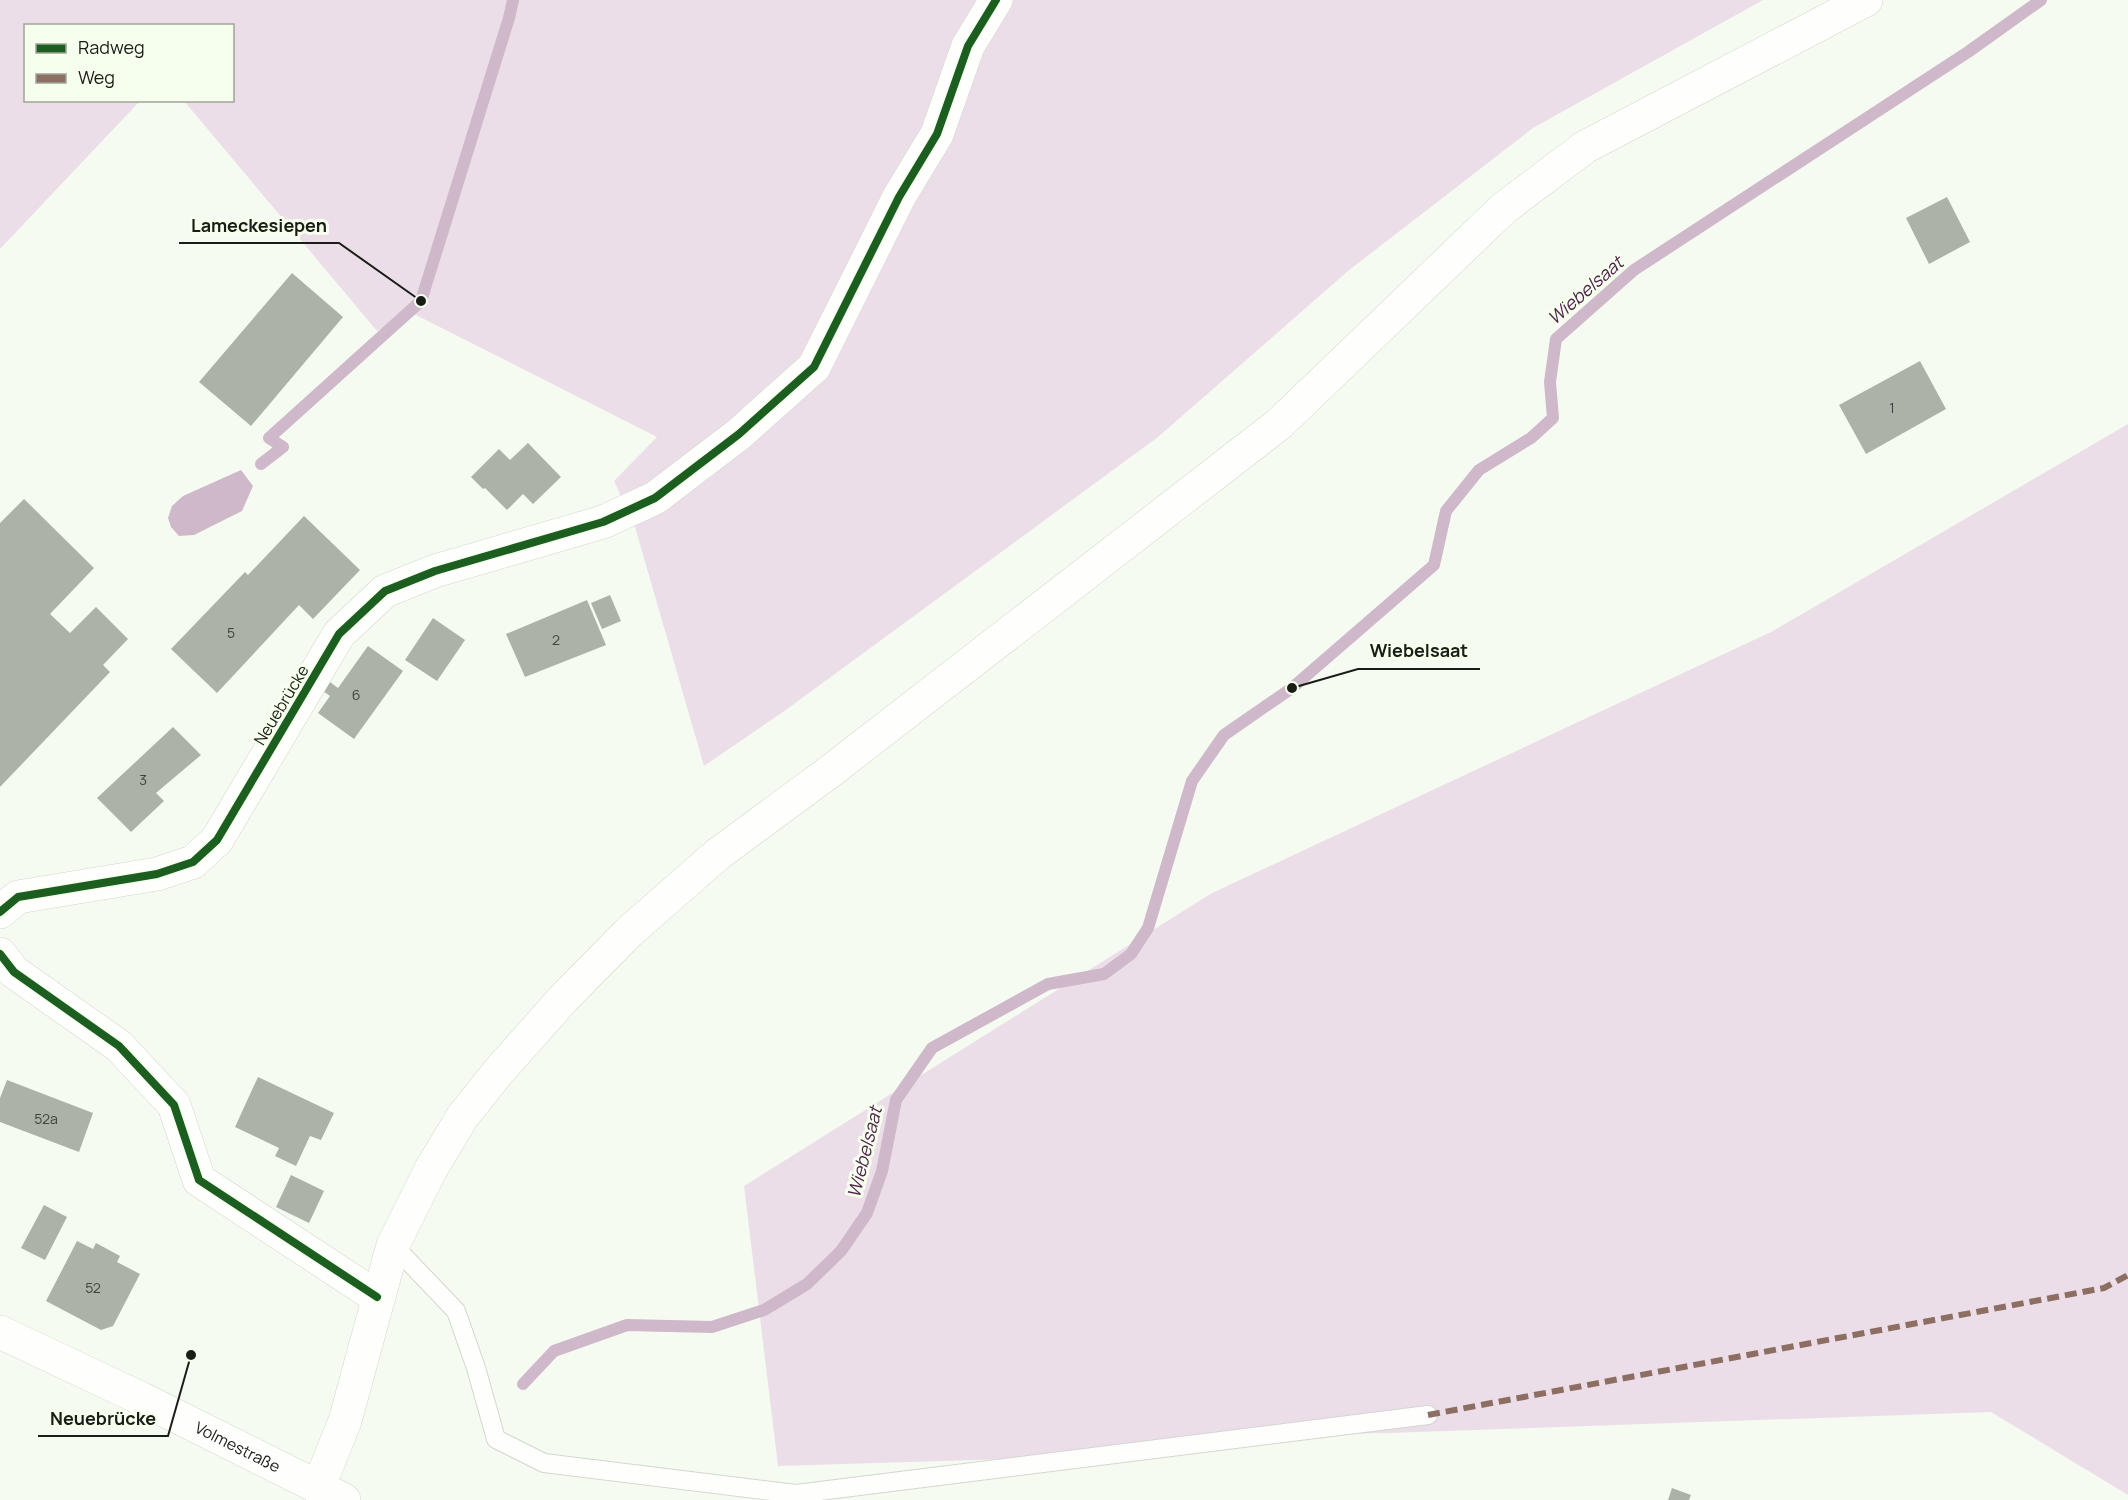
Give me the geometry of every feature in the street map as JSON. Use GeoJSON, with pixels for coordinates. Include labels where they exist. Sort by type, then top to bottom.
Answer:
{"type":"FeatureCollection","features":[{"type":"Feature","properties":{"kind":"main road","name":"Neuebrücke"},"geometry":{"type":"LineString","coordinates":[[0,912],[18,897],[157,874],[193,862],[217,840],[339,634],[385,591],[435,571],[603,522],[655,498],[739,434],[814,367],[899,197],[937,134],[968,46],[996,0]]}},
{"type":"Feature","properties":{"kind":"main road"},"geometry":{"type":"LineString","coordinates":[[324,1496],[393,1245],[436,1160],[463,1116],[499,1071],[563,999],[629,932],[718,854],[828,773],[1279,424],[1504,208],[1585,147],[1866,0]]}},
{"type":"Feature","properties":{"kind":"main road"},"geometry":{"type":"LineString","coordinates":[[0,954],[14,972],[119,1046],[174,1105],[199,1179],[377,1297]]}},
{"type":"Feature","properties":{"kind":"main road","name":"Volmestraße"},"geometry":{"type":"LineString","coordinates":[[0,1332],[158,1407],[324,1496]]}},
{"type":"Feature","properties":{"kind":"lane"},"geometry":{"type":"LineString","coordinates":[[393,1245],[456,1311],[476,1368],[496,1439],[544,1463],[796,1494],[1428,1415]]}},
{"type":"Feature","properties":{"kind":"shaded area"},"geometry":{"type":"Polygon","coordinates":[[[0,0],[1763,0],[1533,128],[1348,271],[1158,437],[783,712],[704,766],[635,527],[614,481],[657,437],[412,313],[377,331],[185,102],[234,102],[234,24],[24,24],[24,102],[139,102],[0,249],[0,0]]]}},
{"type":"Feature","properties":{"kind":"shaded area"},"geometry":{"type":"Polygon","coordinates":[[[2128,424],[2128,1495],[1991,1412],[1389,1433],[1256,1435],[1041,1458],[778,1466],[744,1186],[1212,893],[1771,632],[2128,424]]]}},
{"type":"Feature","properties":{"kind":"shaded area"},"geometry":{"type":"Polygon","coordinates":[[[241,470],[253,486],[242,511],[194,535],[179,536],[171,527],[168,518],[172,506],[183,496],[241,470]]]}},
{"type":"Feature","properties":{"kind":"building"},"geometry":{"type":"Polygon","coordinates":[[[1947,197],[1970,242],[1929,264],[1906,218],[1947,197]]]}},
{"type":"Feature","properties":{"kind":"building"},"geometry":{"type":"Polygon","coordinates":[[[292,273],[343,317],[251,426],[199,382],[292,273]]]}},
{"type":"Feature","properties":{"kind":"building"},"geometry":{"type":"Polygon","coordinates":[[[1920,361],[1946,409],[1866,454],[1839,405],[1920,361]]]}},
{"type":"Feature","properties":{"kind":"building"},"geometry":{"type":"Polygon","coordinates":[[[528,443],[561,477],[533,504],[523,494],[507,510],[471,477],[499,449],[510,460],[528,443]]]}},
{"type":"Feature","properties":{"kind":"building"},"geometry":{"type":"Polygon","coordinates":[[[24,499],[94,568],[50,614],[70,633],[96,607],[128,639],[103,665],[110,672],[0,787],[0,523],[24,499]]]}},
{"type":"Feature","properties":{"kind":"building"},"geometry":{"type":"Polygon","coordinates":[[[304,516],[360,570],[313,619],[299,605],[217,693],[171,649],[245,572],[248,575],[304,516]]]}},
{"type":"Feature","properties":{"kind":"building"},"geometry":{"type":"Polygon","coordinates":[[[610,595],[621,621],[602,629],[591,603],[610,595]]]}},
{"type":"Feature","properties":{"kind":"building"},"geometry":{"type":"Polygon","coordinates":[[[587,600],[606,645],[525,677],[506,634],[587,600]]]}},
{"type":"Feature","properties":{"kind":"building"},"geometry":{"type":"Polygon","coordinates":[[[433,618],[465,640],[437,681],[405,660],[433,618]]]}},
{"type":"Feature","properties":{"kind":"building"},"geometry":{"type":"Polygon","coordinates":[[[368,646],[403,671],[354,739],[318,713],[330,696],[323,691],[330,682],[338,688],[368,646]]]}},
{"type":"Feature","properties":{"kind":"building"},"geometry":{"type":"Polygon","coordinates":[[[173,727],[201,755],[156,793],[164,801],[131,832],[97,798],[173,727]]]}},
{"type":"Feature","properties":{"kind":"building"},"geometry":{"type":"Polygon","coordinates":[[[258,1077],[334,1113],[321,1140],[310,1136],[296,1166],[275,1156],[279,1148],[235,1127],[258,1077]]]}},
{"type":"Feature","properties":{"kind":"building"},"geometry":{"type":"Polygon","coordinates":[[[7,1080],[93,1113],[79,1152],[0,1122],[0,1098],[7,1080]]]}},
{"type":"Feature","properties":{"kind":"building"},"geometry":{"type":"Polygon","coordinates":[[[291,1175],[324,1191],[309,1223],[276,1207],[291,1175]]]}},
{"type":"Feature","properties":{"kind":"building"},"geometry":{"type":"Polygon","coordinates":[[[44,1205],[67,1217],[45,1260],[21,1248],[44,1205]]]}},
{"type":"Feature","properties":{"kind":"building"},"geometry":{"type":"Polygon","coordinates":[[[77,1241],[93,1249],[96,1243],[120,1256],[117,1262],[140,1274],[113,1326],[101,1330],[46,1301],[77,1241]]]}},
{"type":"Feature","properties":{"kind":"building"},"geometry":{"type":"Polygon","coordinates":[[[1672,1488],[1691,1495],[1689,1500],[1668,1500],[1672,1488]]]}},
{"type":"Feature","properties":{"kind":"waterway"},"geometry":{"type":"LineString","coordinates":[[261,464],[283,447],[269,438],[421,301],[513,0]]}},
{"type":"Feature","properties":{"kind":"waterway","name":"Wiebelsaat"},"geometry":{"type":"LineString","coordinates":[[523,1384],[554,1351],[627,1325],[712,1327],[764,1310],[807,1284],[841,1251],[867,1213],[882,1171],[896,1100],[932,1048],[1048,984],[1104,974],[1131,954],[1148,928],[1192,781],[1224,735],[1292,688],[1434,565],[1446,511],[1479,470],[1531,438],[1553,418],[1550,382],[1556,339],[1634,270],[1968,52],[2041,0]]}},
{"type":"Feature","properties":{"kind":"marked path"},"geometry":{"type":"LineString","coordinates":[[1428,1415],[2104,1288],[2128,1275]]}},
{"type":"Feature","properties":{"kind":"cycle path"},"geometry":{"type":"LineString","coordinates":[[0,912],[18,897],[157,874],[193,862],[217,840],[339,634],[385,591],[435,571],[603,522],[655,498],[739,434],[814,367],[899,197],[937,134],[968,46],[996,0]]}},
{"type":"Feature","properties":{"kind":"cycle path"},"geometry":{"type":"LineString","coordinates":[[0,954],[14,972],[119,1046],[174,1105],[199,1180],[377,1297]]}},
{"type":"Feature","properties":{"kind":"place","name":"Lameckesiepen"},"geometry":{"type":"Point","coordinates":[421,301]}},
{"type":"Feature","properties":{"kind":"place","name":"Wiebelsaat"},"geometry":{"type":"Point","coordinates":[1292,688]}},
{"type":"Feature","properties":{"kind":"place","name":"Neuebrücke"},"geometry":{"type":"Point","coordinates":[191,1355]}}]}
